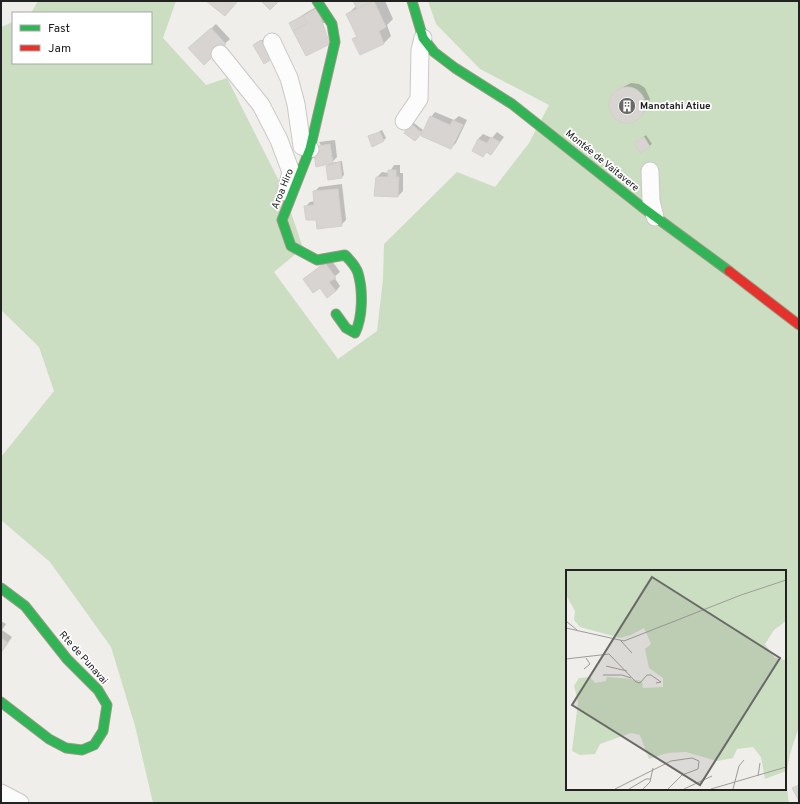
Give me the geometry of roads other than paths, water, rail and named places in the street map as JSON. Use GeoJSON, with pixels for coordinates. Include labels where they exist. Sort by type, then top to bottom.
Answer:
{"type":"FeatureCollection","features":[{"type":"Feature","properties":{"kind":"street","name":"Aroa Hiro"},"geometry":{"type":"LineString","coordinates":[[291,246],[282,220],[310,149],[335,42],[332,24],[317,1]]}},
{"type":"Feature","properties":{"kind":"street","name":"Montée de Vaitavere"},"geometry":{"type":"LineString","coordinates":[[412,1],[424,38],[434,52],[455,68],[512,104],[655,217],[737,277],[799,325]]}},
{"type":"Feature","properties":{"kind":"street"},"geometry":{"type":"LineString","coordinates":[[404,121],[419,99],[420,50],[424,38]]}},
{"type":"Feature","properties":{"kind":"street"},"geometry":{"type":"LineString","coordinates":[[272,42],[289,78],[296,104],[302,146],[310,149]]}},
{"type":"Feature","properties":{"kind":"street"},"geometry":{"type":"LineString","coordinates":[[220,54],[261,105],[279,140],[291,172],[275,229],[291,246],[317,260],[345,255],[358,273],[360,303],[358,329],[355,333],[350,332],[343,326],[336,314]]}},
{"type":"Feature","properties":{"kind":"street"},"geometry":{"type":"LineString","coordinates":[[650,171],[651,200],[655,217]]}},
{"type":"Feature","properties":{"kind":"street","name":"Rte de Punavai"},"geometry":{"type":"LineString","coordinates":[[1,588],[25,606],[67,659],[98,690],[107,705],[103,731],[94,745],[82,750],[66,748],[50,739],[1,702]]}},
{"type":"Feature","properties":{"kind":"street"},"geometry":{"type":"LineString","coordinates":[[1,793],[20,803]]}},
{"type":"Feature","properties":{"kind":"place","name":"Manotahi Atiue"},"geometry":{"type":"Point","coordinates":[627,106]}}]}
